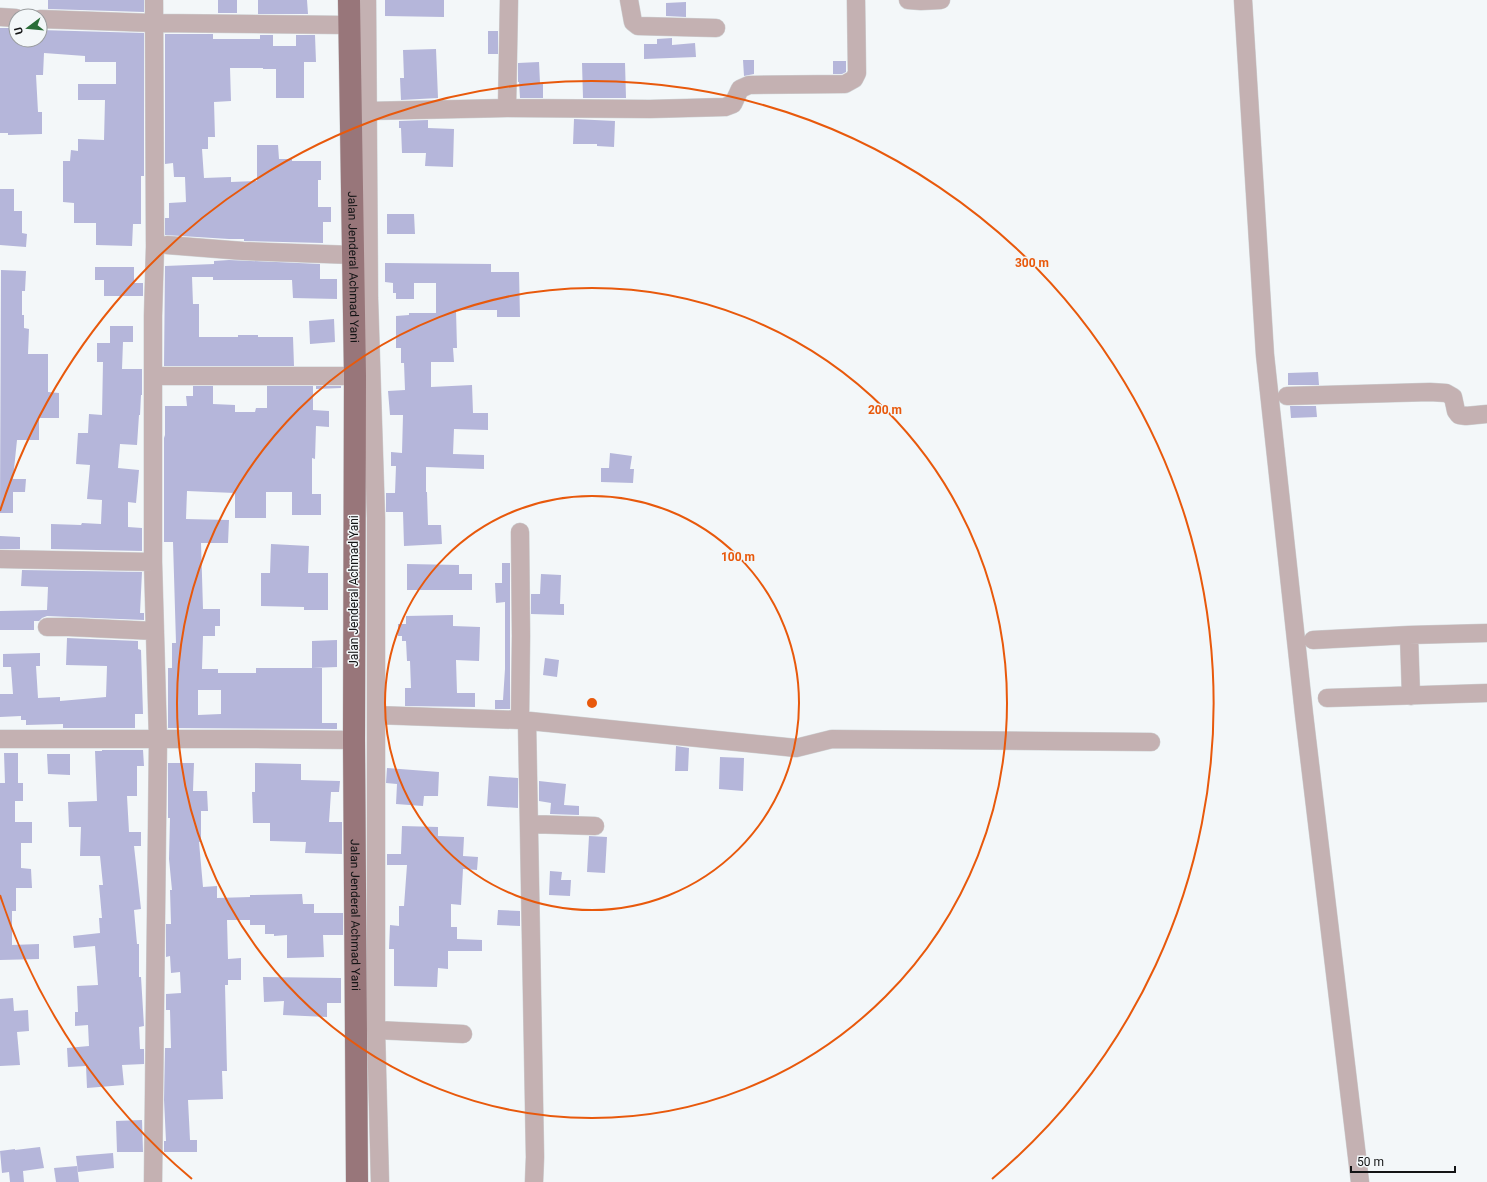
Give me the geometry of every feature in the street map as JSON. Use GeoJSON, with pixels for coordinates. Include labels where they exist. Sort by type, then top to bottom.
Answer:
{"type":"FeatureCollection","features":[{"type":"Feature","properties":{"kind":"main road","name":"Jalan Jenderal Achmad Yani"},"geometry":{"type":"LineString","coordinates":[[349,0],[348,25],[355,376],[354,740],[357,1182]]}},
{"type":"Feature","properties":{"kind":"street"},"geometry":{"type":"LineString","coordinates":[[153,1182],[158,740],[153,562],[153,316],[155,247],[154,0]]}},
{"type":"Feature","properties":{"kind":"street"},"geometry":{"type":"LineString","coordinates":[[368,0],[369,298],[376,518],[376,1030],[380,1182]]}},
{"type":"Feature","properties":{"kind":"street"},"geometry":{"type":"LineString","coordinates":[[507,108],[509,0]]}},
{"type":"Feature","properties":{"kind":"street"},"geometry":{"type":"LineString","coordinates":[[629,0],[633,22],[638,26],[716,28]]}},
{"type":"Feature","properties":{"kind":"street"},"geometry":{"type":"LineString","coordinates":[[368,111],[507,108],[650,109],[725,107],[733,104],[740,89],[750,85],[845,84],[854,79],[857,73],[856,0]]}},
{"type":"Feature","properties":{"kind":"street"},"geometry":{"type":"LineString","coordinates":[[908,0],[941,0]]}},
{"type":"Feature","properties":{"kind":"street"},"geometry":{"type":"LineString","coordinates":[[1243,0],[1265,356],[1304,714],[1360,1182]]}},
{"type":"Feature","properties":{"kind":"street"},"geometry":{"type":"LineString","coordinates":[[48,18],[154,23],[348,25]]}},
{"type":"Feature","properties":{"kind":"street"},"geometry":{"type":"LineString","coordinates":[[167,245],[243,251],[353,255]]}},
{"type":"Feature","properties":{"kind":"street"},"geometry":{"type":"LineString","coordinates":[[153,376],[355,376]]}},
{"type":"Feature","properties":{"kind":"street"},"geometry":{"type":"LineString","coordinates":[[1287,396],[1430,392],[1446,393],[1453,396],[1456,410],[1459,415],[1466,416],[1487,414]]}},
{"type":"Feature","properties":{"kind":"street"},"geometry":{"type":"LineString","coordinates":[[520,532],[523,721],[529,824],[535,1157],[534,1182]]}},
{"type":"Feature","properties":{"kind":"street"},"geometry":{"type":"LineString","coordinates":[[0,559],[153,562]]}},
{"type":"Feature","properties":{"kind":"street"},"geometry":{"type":"LineString","coordinates":[[47,627],[155,631]]}},
{"type":"Feature","properties":{"kind":"street"},"geometry":{"type":"LineString","coordinates":[[1313,640],[1487,633]]}},
{"type":"Feature","properties":{"kind":"street"},"geometry":{"type":"LineString","coordinates":[[1409,635],[1411,696]]}},
{"type":"Feature","properties":{"kind":"street"},"geometry":{"type":"LineString","coordinates":[[1327,698],[1487,693]]}},
{"type":"Feature","properties":{"kind":"street"},"geometry":{"type":"LineString","coordinates":[[376,715],[523,721],[796,748],[832,739],[1151,742]]}},
{"type":"Feature","properties":{"kind":"street"},"geometry":{"type":"LineString","coordinates":[[0,739],[354,740]]}},
{"type":"Feature","properties":{"kind":"street"},"geometry":{"type":"LineString","coordinates":[[529,824],[595,826]]}},
{"type":"Feature","properties":{"kind":"street"},"geometry":{"type":"LineString","coordinates":[[376,1030],[463,1034]]}},
{"type":"Feature","properties":{"kind":"building"},"geometry":{"type":"Polygon","coordinates":[[[48,0],[144,0],[144,12],[48,8],[48,0]]]}},
{"type":"Feature","properties":{"kind":"building"},"geometry":{"type":"Polygon","coordinates":[[[218,0],[237,0],[237,13],[218,13],[218,0]]]}},
{"type":"Feature","properties":{"kind":"building"},"geometry":{"type":"Polygon","coordinates":[[[258,0],[307,0],[308,14],[258,14],[258,0]]]}},
{"type":"Feature","properties":{"kind":"building"},"geometry":{"type":"Polygon","coordinates":[[[385,0],[444,0],[444,17],[385,16],[385,0]]]}},
{"type":"Feature","properties":{"kind":"building"},"geometry":{"type":"Polygon","coordinates":[[[686,2],[686,17],[666,16],[666,3],[686,2]]]}},
{"type":"Feature","properties":{"kind":"building"},"geometry":{"type":"Polygon","coordinates":[[[0,28],[8,28],[8,48],[48,48],[48,30],[144,33],[144,176],[141,176],[141,224],[133,224],[132,246],[96,245],[96,223],[74,223],[74,203],[63,202],[63,161],[70,161],[71,150],[78,151],[78,139],[104,140],[105,100],[78,100],[78,84],[116,84],[116,62],[85,62],[85,56],[44,53],[43,75],[36,75],[38,112],[42,112],[42,134],[8,135],[8,133],[0,133],[0,28]]]}},
{"type":"Feature","properties":{"kind":"building"},"geometry":{"type":"Polygon","coordinates":[[[488,31],[498,31],[498,54],[488,54],[488,31]]]}},
{"type":"Feature","properties":{"kind":"building"},"geometry":{"type":"Polygon","coordinates":[[[165,34],[213,34],[213,39],[260,39],[260,35],[273,35],[273,46],[296,46],[296,35],[315,35],[316,62],[304,62],[304,98],[276,98],[276,69],[230,68],[231,101],[214,102],[215,137],[208,137],[208,149],[202,149],[204,178],[231,177],[231,182],[257,181],[257,145],[278,145],[279,159],[292,159],[292,161],[321,161],[321,180],[318,180],[318,207],[331,207],[331,222],[323,222],[323,243],[244,241],[244,239],[165,235],[165,218],[169,218],[169,203],[186,202],[185,177],[174,177],[173,163],[165,164],[165,34]]]}},
{"type":"Feature","properties":{"kind":"building"},"geometry":{"type":"Polygon","coordinates":[[[672,38],[672,45],[695,43],[696,57],[644,59],[644,44],[657,44],[657,39],[672,38]]]}},
{"type":"Feature","properties":{"kind":"building"},"geometry":{"type":"Polygon","coordinates":[[[436,49],[438,98],[401,100],[400,78],[404,78],[403,50],[436,49]]]}},
{"type":"Feature","properties":{"kind":"building"},"geometry":{"type":"Polygon","coordinates":[[[743,60],[754,60],[754,74],[744,76],[743,60]]]}},
{"type":"Feature","properties":{"kind":"building"},"geometry":{"type":"Polygon","coordinates":[[[833,61],[846,61],[846,72],[842,74],[833,74],[833,61]]]}},
{"type":"Feature","properties":{"kind":"building"},"geometry":{"type":"Polygon","coordinates":[[[539,62],[540,83],[543,83],[543,98],[520,98],[518,63],[539,62]]]}},
{"type":"Feature","properties":{"kind":"building"},"geometry":{"type":"Polygon","coordinates":[[[582,63],[625,63],[626,98],[583,98],[582,63]]]}},
{"type":"Feature","properties":{"kind":"building"},"geometry":{"type":"Polygon","coordinates":[[[574,119],[615,121],[614,147],[597,146],[597,144],[573,144],[574,119]]]}},
{"type":"Feature","properties":{"kind":"building"},"geometry":{"type":"Polygon","coordinates":[[[428,120],[428,128],[454,129],[453,167],[425,166],[426,153],[402,153],[401,128],[399,128],[399,121],[428,120]]]}},
{"type":"Feature","properties":{"kind":"building"},"geometry":{"type":"Polygon","coordinates":[[[0,189],[14,189],[14,211],[22,211],[22,233],[27,234],[26,247],[0,245],[0,189]]]}},
{"type":"Feature","properties":{"kind":"building"},"geometry":{"type":"Polygon","coordinates":[[[387,214],[414,214],[415,234],[387,234],[387,214]]]}},
{"type":"Feature","properties":{"kind":"building"},"geometry":{"type":"Polygon","coordinates":[[[229,260],[320,264],[320,279],[337,279],[337,299],[293,298],[292,280],[213,280],[213,277],[192,277],[193,304],[199,304],[199,337],[238,337],[238,335],[258,335],[258,337],[293,337],[294,366],[164,366],[165,266],[214,264],[214,261],[229,260]]]}},
{"type":"Feature","properties":{"kind":"building"},"geometry":{"type":"Polygon","coordinates":[[[385,263],[491,264],[491,272],[519,272],[520,317],[497,317],[497,310],[456,310],[457,348],[453,348],[454,362],[431,362],[431,387],[472,385],[473,413],[488,413],[488,430],[454,429],[453,454],[484,455],[484,469],[426,467],[428,525],[441,525],[442,544],[404,546],[403,512],[386,512],[386,493],[395,493],[396,466],[391,466],[391,452],[402,453],[403,415],[390,415],[388,391],[405,390],[404,363],[401,363],[401,348],[396,348],[396,316],[409,315],[409,313],[436,313],[436,283],[414,283],[414,299],[396,299],[396,293],[393,293],[393,283],[385,282],[385,263]]]}},
{"type":"Feature","properties":{"kind":"building"},"geometry":{"type":"Polygon","coordinates":[[[95,267],[134,267],[134,283],[143,283],[143,296],[104,296],[104,280],[95,280],[95,267]]]}},
{"type":"Feature","properties":{"kind":"building"},"geometry":{"type":"Polygon","coordinates":[[[1,270],[26,271],[25,291],[22,291],[22,315],[24,315],[24,328],[29,329],[28,354],[48,354],[48,392],[59,393],[59,418],[39,418],[39,440],[17,440],[13,479],[26,479],[25,492],[13,492],[13,513],[0,513],[1,270]]]}},
{"type":"Feature","properties":{"kind":"building"},"geometry":{"type":"Polygon","coordinates":[[[334,319],[335,342],[310,344],[309,321],[334,319]]]}},
{"type":"Feature","properties":{"kind":"building"},"geometry":{"type":"Polygon","coordinates":[[[110,326],[133,326],[133,342],[123,342],[122,369],[142,369],[142,395],[137,445],[120,444],[118,468],[139,470],[136,503],[128,502],[128,527],[142,528],[142,551],[51,549],[51,524],[101,524],[102,500],[87,499],[90,465],[76,464],[78,433],[88,433],[89,414],[102,415],[103,362],[97,362],[97,343],[110,343],[110,326]]]}},
{"type":"Feature","properties":{"kind":"building"},"geometry":{"type":"Polygon","coordinates":[[[1318,372],[1319,385],[1288,385],[1288,373],[1318,372]]]}},
{"type":"Feature","properties":{"kind":"building"},"geometry":{"type":"Polygon","coordinates":[[[193,386],[213,386],[213,404],[235,405],[235,412],[255,412],[256,408],[267,408],[267,386],[313,386],[313,410],[329,411],[329,427],[316,426],[315,459],[312,458],[312,494],[321,494],[321,515],[292,515],[292,492],[266,492],[266,518],[235,518],[235,493],[187,491],[186,519],[229,520],[228,543],[201,543],[203,609],[220,609],[220,626],[215,626],[215,636],[203,636],[202,669],[218,669],[218,673],[256,673],[256,668],[322,668],[322,723],[337,723],[337,729],[168,728],[168,668],[172,668],[172,643],[176,643],[173,542],[164,542],[165,406],[187,406],[186,396],[193,396],[193,386]],[[198,690],[198,715],[221,714],[221,690],[198,690]]]}},
{"type":"Feature","properties":{"kind":"building"},"geometry":{"type":"Polygon","coordinates":[[[316,386],[341,386],[341,388],[316,389],[316,386]]]}},
{"type":"Feature","properties":{"kind":"building"},"geometry":{"type":"Polygon","coordinates":[[[1290,406],[1316,406],[1317,417],[1291,418],[1290,406]]]}},
{"type":"Feature","properties":{"kind":"building"},"geometry":{"type":"Polygon","coordinates":[[[610,453],[632,456],[630,469],[634,469],[633,483],[601,482],[601,468],[609,468],[610,453]]]}},
{"type":"Feature","properties":{"kind":"building"},"geometry":{"type":"Polygon","coordinates":[[[0,536],[20,537],[20,549],[0,549],[0,536]]]}},
{"type":"Feature","properties":{"kind":"building"},"geometry":{"type":"Polygon","coordinates":[[[271,544],[309,546],[308,573],[328,573],[328,610],[304,610],[304,607],[261,606],[261,573],[270,573],[271,544]]]}},
{"type":"Feature","properties":{"kind":"building"},"geometry":{"type":"Polygon","coordinates":[[[502,563],[510,563],[510,709],[495,709],[495,700],[503,700],[505,669],[505,602],[496,603],[495,583],[502,583],[502,563]]]}},
{"type":"Feature","properties":{"kind":"building"},"geometry":{"type":"Polygon","coordinates":[[[407,564],[459,565],[459,574],[472,574],[472,590],[407,590],[407,564]]]}},
{"type":"Feature","properties":{"kind":"building"},"geometry":{"type":"Polygon","coordinates":[[[22,570],[142,572],[140,613],[144,613],[144,620],[47,616],[39,621],[34,621],[34,630],[0,630],[0,611],[47,610],[48,587],[21,586],[22,570]]]}},
{"type":"Feature","properties":{"kind":"building"},"geometry":{"type":"Polygon","coordinates":[[[541,574],[561,575],[560,604],[564,604],[564,615],[531,614],[531,594],[540,594],[541,574]]]}},
{"type":"Feature","properties":{"kind":"building"},"geometry":{"type":"Polygon","coordinates":[[[453,615],[453,626],[480,627],[479,661],[456,660],[457,693],[475,693],[475,707],[405,706],[405,688],[411,688],[410,661],[407,661],[406,641],[402,641],[402,636],[398,636],[398,624],[406,624],[406,616],[453,615]]]}},
{"type":"Feature","properties":{"kind":"building"},"geometry":{"type":"Polygon","coordinates":[[[67,638],[138,641],[138,649],[141,650],[143,714],[135,714],[135,728],[63,728],[63,724],[26,725],[26,720],[21,720],[21,716],[0,717],[0,694],[13,694],[11,667],[3,667],[3,654],[40,653],[40,666],[36,666],[38,698],[60,697],[60,701],[106,697],[107,666],[66,665],[67,638]]]}},
{"type":"Feature","properties":{"kind":"building"},"geometry":{"type":"Polygon","coordinates":[[[337,640],[337,667],[312,668],[312,641],[337,640]]]}},
{"type":"Feature","properties":{"kind":"building"},"geometry":{"type":"Polygon","coordinates":[[[545,658],[559,660],[557,677],[543,675],[545,658]]]}},
{"type":"Feature","properties":{"kind":"building"},"geometry":{"type":"Polygon","coordinates":[[[676,746],[689,748],[688,771],[675,771],[676,746]]]}},
{"type":"Feature","properties":{"kind":"building"},"geometry":{"type":"Polygon","coordinates":[[[143,750],[144,766],[137,766],[137,796],[127,796],[129,832],[141,832],[141,846],[134,846],[141,909],[134,910],[137,944],[139,944],[139,977],[141,977],[144,1026],[139,1027],[140,1049],[144,1049],[144,1064],[122,1065],[124,1085],[87,1088],[86,1066],[68,1067],[67,1048],[89,1046],[88,1025],[75,1026],[75,1012],[78,1012],[77,986],[98,985],[95,946],[74,948],[73,936],[100,933],[99,918],[102,918],[99,885],[103,885],[100,856],[80,856],[81,827],[69,827],[68,802],[97,801],[95,751],[143,750]]]}},
{"type":"Feature","properties":{"kind":"building"},"geometry":{"type":"Polygon","coordinates":[[[4,753],[18,753],[18,783],[23,783],[23,801],[15,801],[15,822],[32,822],[32,843],[21,843],[21,868],[31,869],[32,888],[16,888],[16,911],[12,911],[12,945],[39,944],[39,959],[0,960],[0,783],[5,783],[4,753]]]}},
{"type":"Feature","properties":{"kind":"building"},"geometry":{"type":"Polygon","coordinates":[[[47,754],[70,754],[70,775],[48,774],[47,754]]]}},
{"type":"Feature","properties":{"kind":"building"},"geometry":{"type":"Polygon","coordinates":[[[720,757],[744,758],[743,791],[719,789],[720,757]]]}},
{"type":"Feature","properties":{"kind":"building"},"geometry":{"type":"Polygon","coordinates":[[[168,763],[194,763],[193,791],[207,791],[208,811],[201,811],[201,842],[199,842],[203,887],[217,886],[217,898],[250,897],[250,895],[302,894],[303,904],[314,904],[314,913],[343,913],[343,935],[323,935],[324,957],[287,958],[287,935],[274,936],[274,934],[265,934],[265,925],[250,925],[250,920],[227,920],[228,959],[241,958],[241,980],[228,980],[228,985],[225,985],[227,1071],[222,1071],[223,1099],[188,1100],[190,1140],[197,1140],[197,1152],[164,1152],[164,1141],[166,1141],[164,1100],[165,1048],[171,1048],[170,1010],[166,1010],[166,994],[181,993],[180,972],[171,973],[170,956],[166,957],[166,924],[171,924],[170,890],[172,890],[169,859],[170,818],[168,818],[168,763]]]}},
{"type":"Feature","properties":{"kind":"building"},"geometry":{"type":"Polygon","coordinates":[[[255,763],[301,764],[301,780],[340,781],[339,792],[331,792],[329,822],[342,822],[342,854],[305,853],[306,842],[270,841],[270,823],[253,823],[252,792],[255,792],[255,763]]]}},
{"type":"Feature","properties":{"kind":"building"},"geometry":{"type":"Polygon","coordinates":[[[387,768],[439,772],[438,796],[424,796],[423,806],[396,804],[397,784],[386,783],[387,768]]]}},
{"type":"Feature","properties":{"kind":"building"},"geometry":{"type":"Polygon","coordinates":[[[489,776],[518,778],[518,808],[487,806],[489,776]]]}},
{"type":"Feature","properties":{"kind":"building"},"geometry":{"type":"Polygon","coordinates":[[[539,781],[566,784],[564,805],[579,806],[579,815],[550,814],[551,803],[539,801],[539,781]]]}},
{"type":"Feature","properties":{"kind":"building"},"geometry":{"type":"Polygon","coordinates":[[[402,826],[438,827],[438,836],[464,837],[463,856],[478,857],[477,870],[463,869],[461,905],[451,904],[451,927],[457,927],[457,939],[482,940],[482,951],[448,951],[448,969],[438,968],[437,987],[394,986],[394,949],[389,949],[390,925],[399,926],[399,906],[404,906],[407,865],[387,865],[387,854],[401,854],[402,826]]]}},
{"type":"Feature","properties":{"kind":"building"},"geometry":{"type":"Polygon","coordinates":[[[589,836],[607,837],[605,873],[587,872],[589,836]]]}},
{"type":"Feature","properties":{"kind":"building"},"geometry":{"type":"Polygon","coordinates":[[[550,871],[562,872],[561,880],[571,880],[570,896],[549,895],[550,871]]]}},
{"type":"Feature","properties":{"kind":"building"},"geometry":{"type":"Polygon","coordinates":[[[498,910],[520,911],[520,926],[497,925],[498,910]]]}},
{"type":"Feature","properties":{"kind":"building"},"geometry":{"type":"Polygon","coordinates":[[[263,977],[341,978],[341,1003],[327,1003],[327,1017],[283,1015],[284,1001],[264,1002],[263,977]]]}},
{"type":"Feature","properties":{"kind":"building"},"geometry":{"type":"Polygon","coordinates":[[[13,998],[14,1011],[28,1010],[29,1031],[17,1032],[20,1065],[0,1066],[0,999],[13,998]]]}},
{"type":"Feature","properties":{"kind":"building"},"geometry":{"type":"Polygon","coordinates":[[[142,1120],[143,1152],[117,1152],[116,1121],[142,1120]]]}},
{"type":"Feature","properties":{"kind":"building"},"geometry":{"type":"Polygon","coordinates":[[[40,1147],[44,1168],[23,1171],[24,1182],[10,1182],[9,1172],[2,1173],[0,1151],[40,1147]]]}},
{"type":"Feature","properties":{"kind":"building"},"geometry":{"type":"Polygon","coordinates":[[[113,1153],[114,1168],[78,1172],[76,1156],[113,1153]]]}},
{"type":"Feature","properties":{"kind":"building"},"geometry":{"type":"Polygon","coordinates":[[[77,1166],[79,1182],[56,1182],[54,1168],[77,1166]]]}}]}
